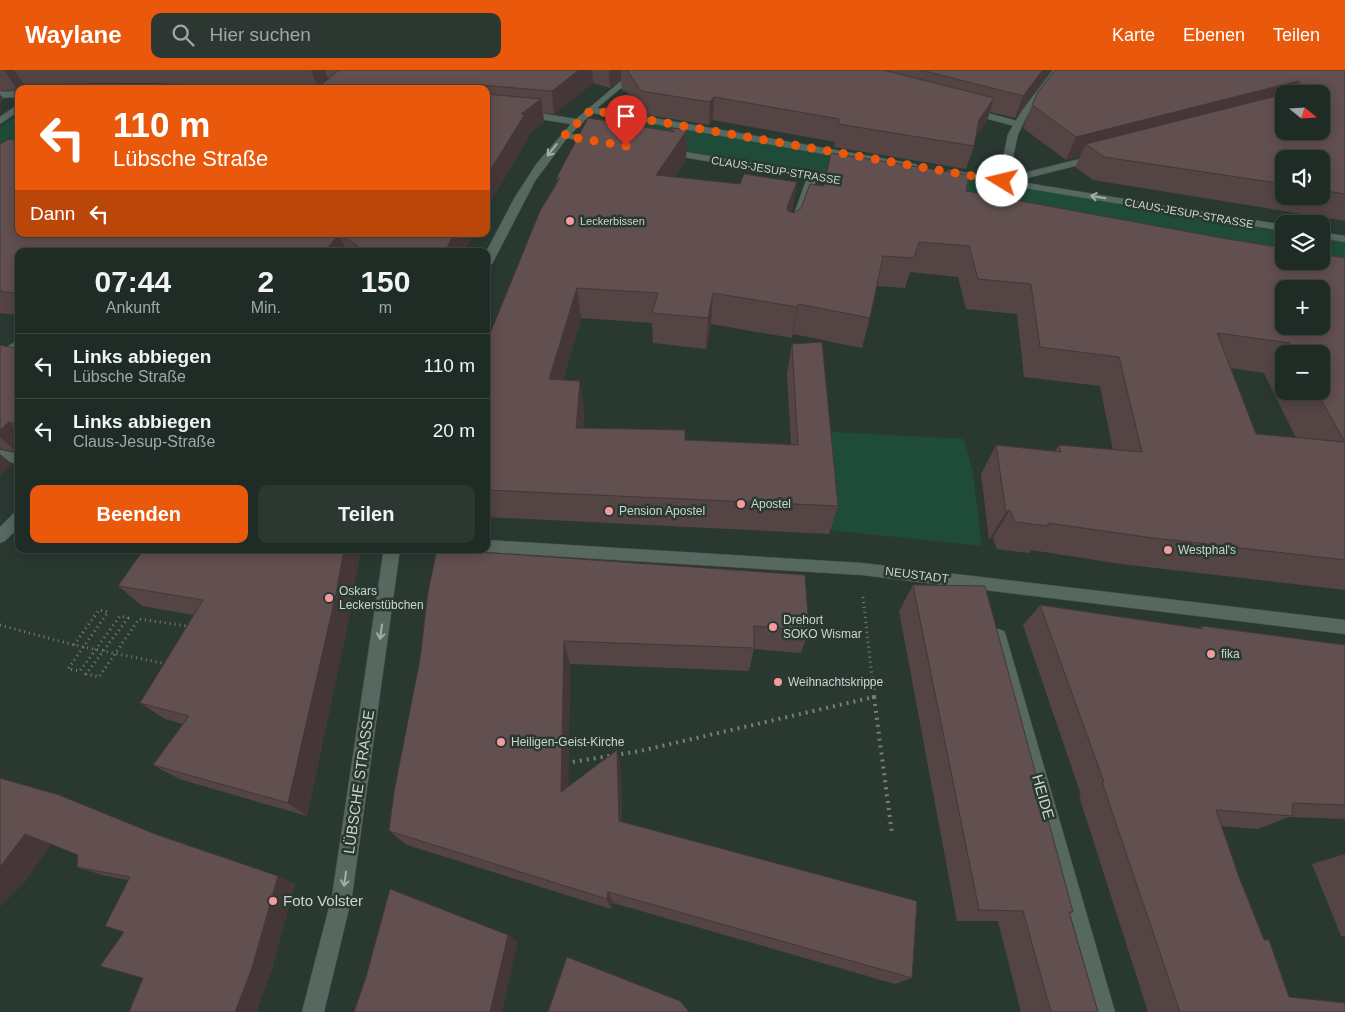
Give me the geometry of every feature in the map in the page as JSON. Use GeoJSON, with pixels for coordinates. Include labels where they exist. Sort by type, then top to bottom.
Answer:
{"type":"FeatureCollection","features":[{"type":"Feature","properties":{"kind":"street"},"geometry":{"type":"LineString","coordinates":[[490,256],[527,186],[564,136],[591,110],[639,70]]}},
{"type":"Feature","properties":{"kind":"street"},"geometry":{"type":"LineString","coordinates":[[1057,70],[1018,124],[1008,147],[1002,181],[1107,155]]}},
{"type":"Feature","properties":{"kind":"street"},"geometry":{"type":"LineString","coordinates":[[0,95],[15,94]]}},
{"type":"Feature","properties":{"kind":"street"},"geometry":{"type":"LineString","coordinates":[[960,109],[1018,124]]}},
{"type":"Feature","properties":{"kind":"street"},"geometry":{"type":"LineString","coordinates":[[0,121],[15,110]]}},
{"type":"Feature","properties":{"kind":"street","name":"CLAUS-JESUP-STRASSE"},"geometry":{"type":"LineString","coordinates":[[591,110],[934,170],[1275,226]]}},
{"type":"Feature","properties":{"kind":"street"},"geometry":{"type":"LineString","coordinates":[[490,112],[539,116],[578,122]]}},
{"type":"Feature","properties":{"kind":"street"},"geometry":{"type":"LineString","coordinates":[[564,136],[610,143]]}},
{"type":"Feature","properties":{"kind":"street","name":"CLAUS-JESUP-STRASSE"},"geometry":{"type":"LineString","coordinates":[[656,150],[861,184]]}},
{"type":"Feature","properties":{"kind":"street"},"geometry":{"type":"LineString","coordinates":[[790,238],[814,175]]}},
{"type":"Feature","properties":{"kind":"street"},"geometry":{"type":"LineString","coordinates":[[1330,236],[1345,238]]}},
{"type":"Feature","properties":{"kind":"street"},"geometry":{"type":"LineString","coordinates":[[0,357],[15,347]]}},
{"type":"Feature","properties":{"kind":"street"},"geometry":{"type":"LineString","coordinates":[[0,455],[15,458]]}},
{"type":"Feature","properties":{"kind":"street"},"geometry":{"type":"LineString","coordinates":[[0,537],[15,521]]}},
{"type":"Feature","properties":{"kind":"street","name":"NEUSTADT"},"geometry":{"type":"LineString","coordinates":[[490,546],[862,569],[1345,627]]}},
{"type":"Feature","properties":{"kind":"street","name":"LÜBSCHE STRASSE"},"geometry":{"type":"LineString","coordinates":[[313,1012],[342,896],[391,553]]}},
{"type":"Feature","properties":{"kind":"street"},"geometry":{"type":"LineString","coordinates":[[983,583],[988,602]]}},
{"type":"Feature","properties":{"kind":"street","name":"HEIDE"},"geometry":{"type":"LineString","coordinates":[[994,621],[1104,1012]]}},
{"type":"Feature","properties":{"kind":"path"},"geometry":{"type":"LineString","coordinates":[[862,569],[874,697],[892,834]]}},
{"type":"Feature","properties":{"kind":"path"},"geometry":{"type":"LineString","coordinates":[[74,645],[99,610],[108,612],[68,669],[80,671],[120,616],[128,618],[86,674],[99,677],[139,619],[187,626],[191,620]]}},
{"type":"Feature","properties":{"kind":"path"},"geometry":{"type":"LineString","coordinates":[[0,625],[74,645],[169,664]]}},
{"type":"Feature","properties":{"kind":"path"},"geometry":{"type":"LineString","coordinates":[[560,763],[589,762],[676,744],[874,697]]}},
{"type":"Feature","properties":{"kind":"green space"},"geometry":{"type":"Polygon","coordinates":[[[15,117],[15,169],[0,179],[0,128],[15,117]]]}},
{"type":"Feature","properties":{"kind":"green space"},"geometry":{"type":"Polygon","coordinates":[[[621,119],[1275,230],[1275,248],[607,138],[621,119]]]}},
{"type":"Feature","properties":{"kind":"green space"},"geometry":{"type":"Polygon","coordinates":[[[1330,240],[1345,243],[1345,259],[1330,256],[1330,240]]]}},
{"type":"Feature","properties":{"kind":"green space"},"geometry":{"type":"Polygon","coordinates":[[[832,432],[964,439],[973,473],[982,546],[830,530],[832,432]]]}},
{"type":"Feature","properties":{"kind":"building"},"geometry":{"type":"Polygon","coordinates":[[[339,70],[579,70],[552,91],[490,85],[321,85],[339,70]]]}},
{"type":"Feature","properties":{"kind":"building"},"geometry":{"type":"Polygon","coordinates":[[[627,70],[883,70],[994,98],[979,120],[974,146],[838,124],[839,119],[714,97],[710,102],[641,91],[627,70]]]}},
{"type":"Feature","properties":{"kind":"building"},"geometry":{"type":"Polygon","coordinates":[[[921,70],[1043,70],[1023,96],[921,70]]]}},
{"type":"Feature","properties":{"kind":"building"},"geometry":{"type":"Polygon","coordinates":[[[1055,70],[1345,70],[1345,194],[1330,192],[1330,150],[1275,150],[1275,183],[1104,157],[1086,144],[1275,96],[1275,140],[1330,140],[1330,85],[1300,85],[1298,81],[1275,85],[1275,87],[1076,137],[1032,105],[1038,92],[1055,70]]]}},
{"type":"Feature","properties":{"kind":"building"},"geometry":{"type":"Polygon","coordinates":[[[490,94],[541,99],[521,114],[525,114],[490,171],[490,94]]]}},
{"type":"Feature","properties":{"kind":"building"},"geometry":{"type":"Polygon","coordinates":[[[588,118],[675,132],[671,128],[687,130],[656,175],[740,184],[744,174],[797,182],[787,207],[788,211],[794,213],[801,208],[810,184],[824,186],[831,153],[969,175],[966,191],[1275,247],[1275,270],[1330,270],[1330,256],[1345,258],[1345,442],[1345,560],[1146,537],[1048,523],[1048,526],[1015,522],[1010,510],[1006,512],[996,445],[1061,452],[1059,445],[1142,452],[1119,357],[1040,347],[1031,284],[978,279],[969,246],[919,242],[914,258],[883,256],[870,318],[798,304],[797,307],[713,293],[708,318],[652,313],[658,293],[577,288],[549,379],[580,381],[576,428],[685,430],[685,440],[798,445],[792,344],[822,342],[838,506],[490,490],[490,334],[540,211],[560,178],[557,177],[588,118]]]}},
{"type":"Feature","properties":{"kind":"building"},"geometry":{"type":"Polygon","coordinates":[[[9,139],[15,140],[15,237],[337,237],[327,248],[15,248],[15,293],[0,291],[0,144],[9,139]]]}},
{"type":"Feature","properties":{"kind":"building"},"geometry":{"type":"Polygon","coordinates":[[[344,237],[452,237],[447,248],[357,248],[358,246],[344,237]]]}},
{"type":"Feature","properties":{"kind":"building"},"geometry":{"type":"Polygon","coordinates":[[[0,345],[15,348],[15,423],[9,422],[0,430],[0,345]]]}},
{"type":"Feature","properties":{"kind":"building"},"geometry":{"type":"Polygon","coordinates":[[[141,553],[343,553],[336,594],[288,803],[153,765],[189,716],[140,703],[203,600],[118,586],[141,553]]]}},
{"type":"Feature","properties":{"kind":"building"},"geometry":{"type":"Polygon","coordinates":[[[436,553],[490,553],[805,575],[809,630],[754,626],[754,648],[564,641],[561,792],[617,750],[619,821],[917,901],[912,978],[608,892],[607,899],[389,831],[394,792],[420,659],[428,592],[436,553]]]}},
{"type":"Feature","properties":{"kind":"building"},"geometry":{"type":"Polygon","coordinates":[[[913,585],[985,586],[1073,912],[1069,912],[1098,1012],[1051,1012],[1023,911],[979,910],[913,585]]]}},
{"type":"Feature","properties":{"kind":"building"},"geometry":{"type":"Polygon","coordinates":[[[1040,605],[1203,629],[1202,626],[1345,645],[1345,805],[1293,803],[1292,816],[1216,810],[1239,877],[1264,940],[1269,940],[1289,997],[1345,1003],[1345,1012],[1180,1012],[1102,782],[1104,782],[1040,605]]]}},
{"type":"Feature","properties":{"kind":"building"},"geometry":{"type":"Polygon","coordinates":[[[0,778],[59,795],[155,834],[278,876],[252,968],[235,1012],[129,1012],[143,978],[100,966],[124,932],[105,926],[130,877],[77,867],[78,855],[25,834],[0,867],[0,778]]]}},
{"type":"Feature","properties":{"kind":"building"},"geometry":{"type":"Polygon","coordinates":[[[390,889],[508,935],[490,1012],[354,1012],[366,977],[390,889]]]}},
{"type":"Feature","properties":{"kind":"building"},"geometry":{"type":"Polygon","coordinates":[[[567,957],[680,1001],[689,1012],[548,1012],[567,957]]]}},
{"type":"Feature","properties":{"kind":"place","name":"Leckerbissen"},"geometry":{"type":"Point","coordinates":[570,221]}},
{"type":"Feature","properties":{"kind":"place","name":"Apostel"},"geometry":{"type":"Point","coordinates":[741,504]}},
{"type":"Feature","properties":{"kind":"place","name":"Pension Apostel"},"geometry":{"type":"Point","coordinates":[609,511]}},
{"type":"Feature","properties":{"kind":"place","name":"Westphal's"},"geometry":{"type":"Point","coordinates":[1168,550]}},
{"type":"Feature","properties":{"kind":"place","name":"Oskars Leckerstübchen"},"geometry":{"type":"Point","coordinates":[329,598]}},
{"type":"Feature","properties":{"kind":"place","name":"Drehort SOKO Wismar"},"geometry":{"type":"Point","coordinates":[773,627]}},
{"type":"Feature","properties":{"kind":"place","name":"fika"},"geometry":{"type":"Point","coordinates":[1211,654]}},
{"type":"Feature","properties":{"kind":"place","name":"Weihnachtskrippe"},"geometry":{"type":"Point","coordinates":[778,682]}},
{"type":"Feature","properties":{"kind":"place","name":"Heiligen-Geist-Kirche"},"geometry":{"type":"Point","coordinates":[501,742]}},
{"type":"Feature","properties":{"kind":"place","name":"Foto Volster"},"geometry":{"type":"Point","coordinates":[273,901]}},
{"type":"Feature","properties":{"kind":"route"},"geometry":{"type":"LineString","coordinates":[[626,146],[564,136],[591,110],[1002,181]]}}]}
